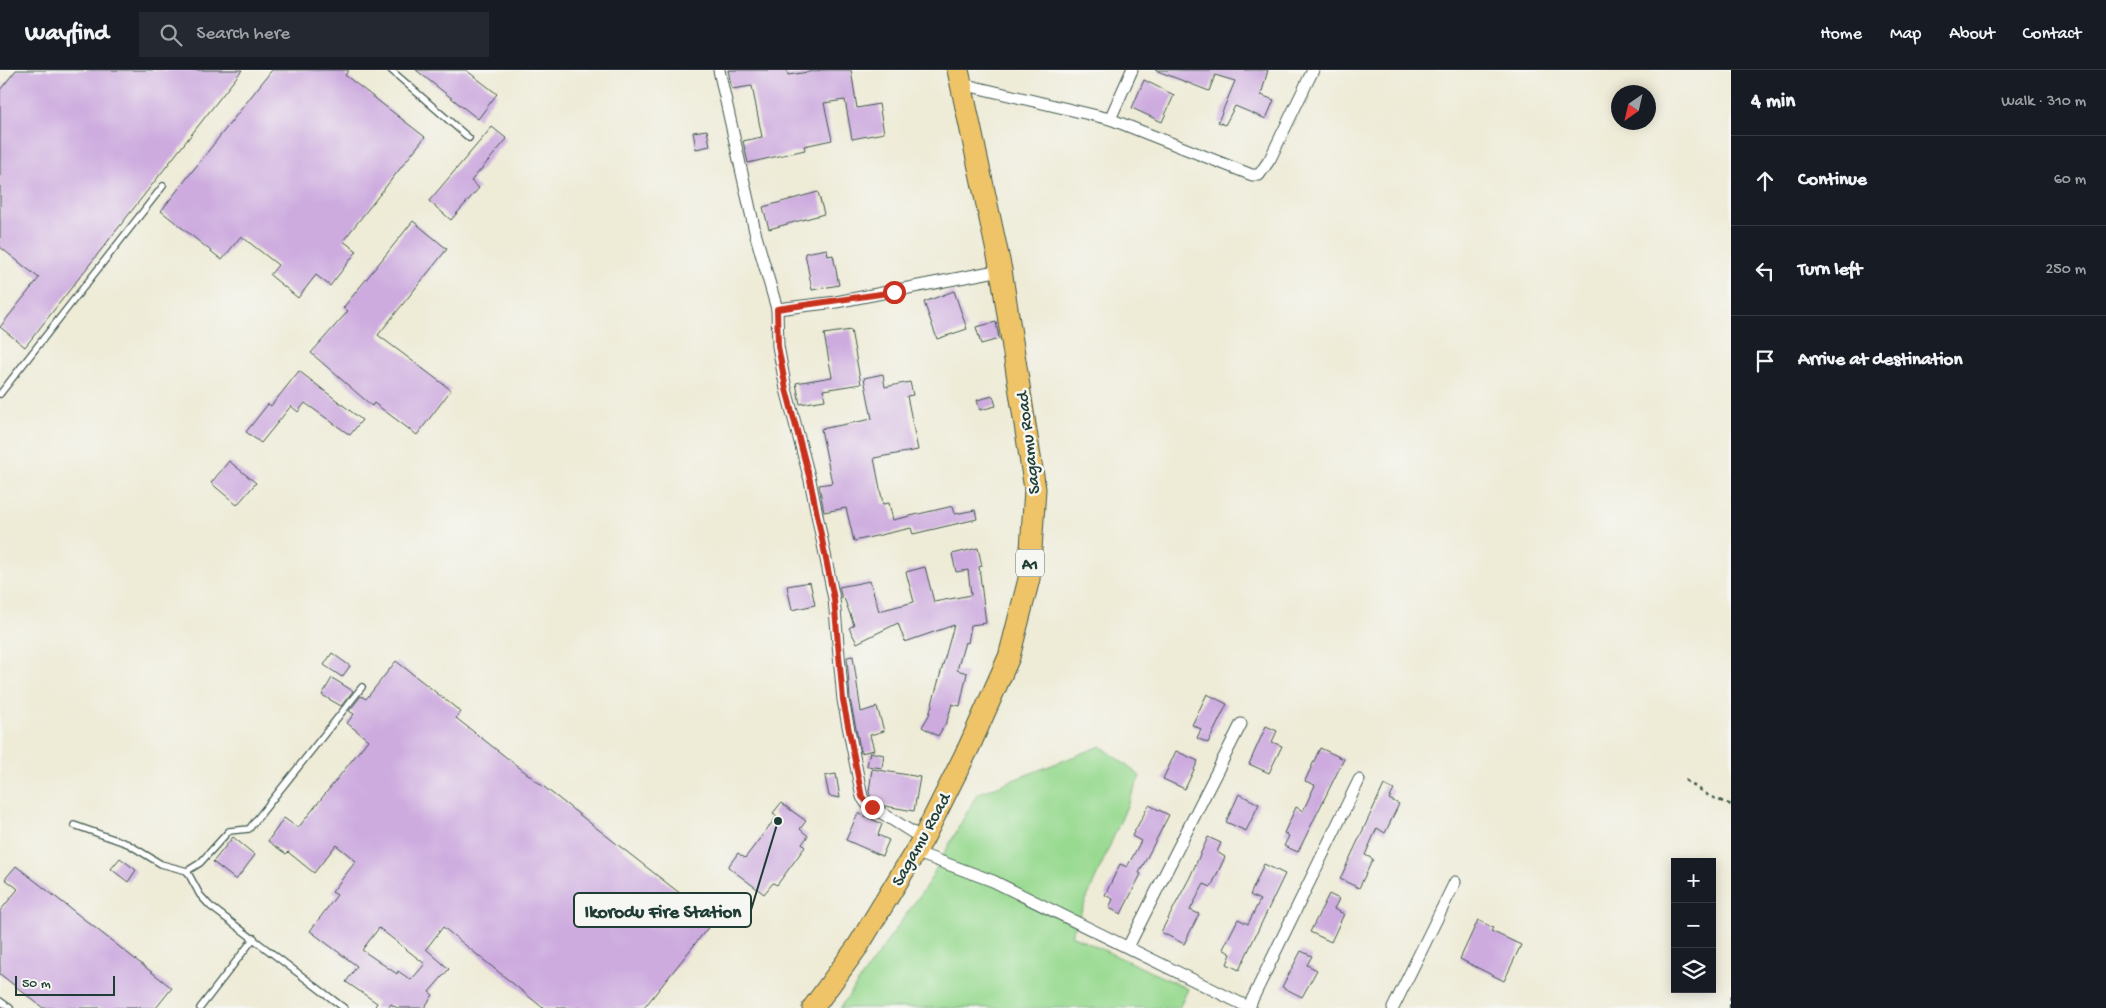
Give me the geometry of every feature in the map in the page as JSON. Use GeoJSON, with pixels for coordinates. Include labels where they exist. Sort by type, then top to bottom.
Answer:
{"type":"FeatureCollection","features":[{"type":"Feature","properties":{"kind":"highway","name":"Sagamu Road"},"geometry":{"type":"LineString","coordinates":[[813,1008],[858,946],[919,846],[969,747],[1009,657],[1029,579],[1035,489],[1001,270],[960,77]]}},
{"type":"Feature","properties":{"kind":"street"},"geometry":{"type":"LineString","coordinates":[[719,70],[758,244],[777,309],[778,346],[786,389],[810,480],[834,599],[843,700],[862,797],[866,803],[919,846],[1249,1008],[1359,780]]}},
{"type":"Feature","properties":{"kind":"street"},"geometry":{"type":"LineString","coordinates":[[1110,119],[1132,70]]}},
{"type":"Feature","properties":{"kind":"street"},"geometry":{"type":"LineString","coordinates":[[960,77],[1110,119],[1252,175],[1259,175],[1270,159],[1313,70]]}},
{"type":"Feature","properties":{"kind":"street"},"geometry":{"type":"LineString","coordinates":[[777,309],[846,300],[1001,270]]}},
{"type":"Feature","properties":{"kind":"street"},"geometry":{"type":"LineString","coordinates":[[1128,947],[1240,724]]}},
{"type":"Feature","properties":{"kind":"street"},"geometry":{"type":"LineString","coordinates":[[1393,1008],[1455,882]]}},
{"type":"Feature","properties":{"kind":"lane"},"geometry":{"type":"LineString","coordinates":[[391,70],[468,138]]}},
{"type":"Feature","properties":{"kind":"lane"},"geometry":{"type":"LineString","coordinates":[[0,394],[163,186]]}},
{"type":"Feature","properties":{"kind":"lane"},"geometry":{"type":"LineString","coordinates":[[74,825],[128,844],[161,864],[187,871],[200,863],[229,832],[249,829],[362,687]]}},
{"type":"Feature","properties":{"kind":"lane"},"geometry":{"type":"LineString","coordinates":[[187,871],[200,896],[210,906],[344,1008]]}},
{"type":"Feature","properties":{"kind":"lane"},"geometry":{"type":"LineString","coordinates":[[200,1008],[254,938]]}},
{"type":"Feature","properties":{"kind":"lane"},"geometry":{"type":"LineString","coordinates":[[0,1001],[10,1008]]}},
{"type":"Feature","properties":{"kind":"path"},"geometry":{"type":"LineString","coordinates":[[1685,780],[1709,796],[1731,805]]}},
{"type":"Feature","properties":{"kind":"path"},"geometry":{"type":"LineString","coordinates":[[1730,1008],[1731,995]]}},
{"type":"Feature","properties":{"kind":"green space"},"geometry":{"type":"Polygon","coordinates":[[[1101,746],[1140,776],[1071,935],[1188,989],[1179,1008],[840,1008],[927,885],[977,794],[1101,746]]]}},
{"type":"Feature","properties":{"kind":"building"},"geometry":{"type":"Polygon","coordinates":[[[16,70],[242,70],[25,347],[0,327],[39,278],[0,247],[0,90],[16,70]]]}},
{"type":"Feature","properties":{"kind":"building"},"geometry":{"type":"Polygon","coordinates":[[[272,70],[349,70],[345,75],[425,137],[343,241],[357,251],[330,286],[316,275],[298,298],[270,275],[278,265],[241,236],[222,260],[161,211],[272,70]]]}},
{"type":"Feature","properties":{"kind":"building"},"geometry":{"type":"Polygon","coordinates":[[[416,70],[466,70],[497,94],[478,119],[416,70]]]}},
{"type":"Feature","properties":{"kind":"building"},"geometry":{"type":"Polygon","coordinates":[[[728,70],[787,70],[788,75],[822,70],[851,70],[857,108],[879,104],[884,133],[852,139],[845,100],[824,103],[832,140],[804,146],[805,150],[748,163],[743,141],[762,137],[752,86],[732,89],[728,70]]]}},
{"type":"Feature","properties":{"kind":"building"},"geometry":{"type":"Polygon","coordinates":[[[1155,70],[1268,70],[1261,95],[1274,100],[1266,119],[1235,106],[1225,125],[1218,122],[1235,81],[1215,75],[1209,91],[1155,70]]]}},
{"type":"Feature","properties":{"kind":"building"},"geometry":{"type":"Polygon","coordinates":[[[1144,80],[1174,95],[1162,122],[1132,108],[1144,80]]]}},
{"type":"Feature","properties":{"kind":"building"},"geometry":{"type":"Polygon","coordinates":[[[492,127],[507,139],[471,181],[479,188],[451,220],[429,201],[492,127]]]}},
{"type":"Feature","properties":{"kind":"building"},"geometry":{"type":"Polygon","coordinates":[[[707,130],[710,146],[696,149],[693,132],[707,130]]]}},
{"type":"Feature","properties":{"kind":"building"},"geometry":{"type":"Polygon","coordinates":[[[818,192],[824,214],[769,229],[763,207],[818,192]]]}},
{"type":"Feature","properties":{"kind":"building"},"geometry":{"type":"Polygon","coordinates":[[[413,221],[447,249],[378,335],[451,390],[417,435],[374,403],[372,406],[311,353],[348,311],[343,308],[413,221]]]}},
{"type":"Feature","properties":{"kind":"building"},"geometry":{"type":"Polygon","coordinates":[[[827,249],[828,256],[833,255],[839,285],[812,290],[805,253],[827,249]]]}},
{"type":"Feature","properties":{"kind":"building"},"geometry":{"type":"Polygon","coordinates":[[[954,291],[967,329],[937,339],[924,302],[954,291]]]}},
{"type":"Feature","properties":{"kind":"building"},"geometry":{"type":"Polygon","coordinates":[[[996,322],[999,339],[981,344],[976,327],[996,322]]]}},
{"type":"Feature","properties":{"kind":"building"},"geometry":{"type":"Polygon","coordinates":[[[851,330],[861,384],[823,390],[825,400],[800,404],[796,383],[832,377],[824,334],[851,330]]]}},
{"type":"Feature","properties":{"kind":"building"},"geometry":{"type":"Polygon","coordinates":[[[299,371],[362,420],[350,435],[305,403],[298,412],[291,406],[261,443],[246,432],[268,404],[271,406],[299,371]]]}},
{"type":"Feature","properties":{"kind":"building"},"geometry":{"type":"Polygon","coordinates":[[[883,374],[885,387],[910,382],[913,395],[907,396],[918,450],[874,458],[883,504],[889,503],[893,520],[953,506],[955,514],[975,510],[977,519],[913,534],[911,528],[854,541],[846,508],[824,512],[819,485],[832,483],[821,429],[872,419],[864,378],[883,374]]]}},
{"type":"Feature","properties":{"kind":"building"},"geometry":{"type":"Polygon","coordinates":[[[993,396],[996,406],[980,410],[977,400],[993,396]]]}},
{"type":"Feature","properties":{"kind":"building"},"geometry":{"type":"Polygon","coordinates":[[[229,461],[256,483],[237,505],[211,483],[229,461]]]}},
{"type":"Feature","properties":{"kind":"building"},"geometry":{"type":"Polygon","coordinates":[[[978,548],[982,566],[979,567],[986,623],[971,625],[968,643],[965,642],[957,670],[967,673],[960,706],[952,704],[947,721],[938,736],[922,727],[929,715],[954,625],[905,642],[898,623],[857,643],[849,628],[854,625],[844,598],[842,599],[839,587],[870,581],[879,611],[914,602],[906,572],[925,567],[934,602],[971,595],[968,570],[956,572],[952,554],[978,548]]]}},
{"type":"Feature","properties":{"kind":"building"},"geometry":{"type":"Polygon","coordinates":[[[810,582],[815,605],[792,610],[787,586],[810,582]]]}},
{"type":"Feature","properties":{"kind":"building"},"geometry":{"type":"Polygon","coordinates":[[[332,653],[350,666],[342,677],[324,665],[332,653]]]}},
{"type":"Feature","properties":{"kind":"building"},"geometry":{"type":"Polygon","coordinates":[[[853,656],[861,712],[877,707],[884,731],[870,735],[874,750],[861,753],[850,699],[847,657],[853,656]]]}},
{"type":"Feature","properties":{"kind":"building"},"geometry":{"type":"Polygon","coordinates":[[[396,661],[461,712],[456,718],[714,920],[644,1008],[543,1008],[443,927],[426,949],[449,969],[429,992],[433,995],[424,1008],[397,1008],[391,1004],[388,1008],[374,1008],[377,1003],[346,982],[357,966],[310,931],[337,895],[332,892],[356,861],[336,845],[314,873],[288,852],[286,854],[268,841],[284,818],[298,828],[368,740],[347,723],[354,714],[349,711],[361,696],[366,699],[396,661]],[[379,928],[362,950],[397,974],[398,971],[411,980],[425,964],[379,928]]]}},
{"type":"Feature","properties":{"kind":"building"},"geometry":{"type":"Polygon","coordinates":[[[332,678],[353,691],[341,706],[322,695],[332,678]]]}},
{"type":"Feature","properties":{"kind":"building"},"geometry":{"type":"Polygon","coordinates":[[[1207,694],[1227,704],[1208,743],[1197,738],[1201,729],[1192,725],[1207,694]]]}},
{"type":"Feature","properties":{"kind":"building"},"geometry":{"type":"Polygon","coordinates":[[[1266,726],[1277,731],[1272,742],[1282,746],[1269,773],[1249,764],[1266,726]]]}},
{"type":"Feature","properties":{"kind":"building"},"geometry":{"type":"Polygon","coordinates":[[[1320,748],[1344,759],[1298,852],[1284,846],[1289,836],[1284,833],[1296,807],[1303,811],[1315,785],[1305,781],[1320,748]]]}},
{"type":"Feature","properties":{"kind":"building"},"geometry":{"type":"Polygon","coordinates":[[[1176,751],[1198,761],[1185,789],[1163,779],[1176,751]]]}},
{"type":"Feature","properties":{"kind":"building"},"geometry":{"type":"Polygon","coordinates":[[[870,752],[884,755],[882,768],[867,766],[870,752]]]}},
{"type":"Feature","properties":{"kind":"building"},"geometry":{"type":"Polygon","coordinates":[[[872,769],[920,777],[914,811],[885,806],[871,798],[869,792],[872,769]]]}},
{"type":"Feature","properties":{"kind":"building"},"geometry":{"type":"Polygon","coordinates":[[[836,774],[840,798],[829,796],[825,776],[836,774]]]}},
{"type":"Feature","properties":{"kind":"building"},"geometry":{"type":"Polygon","coordinates":[[[1384,785],[1394,790],[1389,799],[1399,804],[1385,833],[1377,828],[1365,855],[1373,859],[1359,888],[1340,879],[1384,785]]]}},
{"type":"Feature","properties":{"kind":"building"},"geometry":{"type":"Polygon","coordinates":[[[1239,794],[1259,804],[1246,831],[1226,822],[1239,794]]]}},
{"type":"Feature","properties":{"kind":"building"},"geometry":{"type":"Polygon","coordinates":[[[781,803],[806,821],[800,829],[808,836],[802,844],[805,847],[777,885],[773,883],[764,894],[728,867],[738,853],[745,858],[777,816],[773,813],[781,803]]]}},
{"type":"Feature","properties":{"kind":"building"},"geometry":{"type":"Polygon","coordinates":[[[1149,805],[1169,815],[1139,873],[1141,874],[1121,914],[1109,908],[1113,899],[1105,895],[1120,864],[1127,867],[1141,841],[1132,836],[1149,805]]]}},
{"type":"Feature","properties":{"kind":"building"},"geometry":{"type":"Polygon","coordinates":[[[858,813],[882,824],[878,835],[889,840],[882,856],[846,840],[858,813]]]}},
{"type":"Feature","properties":{"kind":"building"},"geometry":{"type":"Polygon","coordinates":[[[233,837],[255,855],[236,880],[213,862],[233,837]]]}},
{"type":"Feature","properties":{"kind":"building"},"geometry":{"type":"Polygon","coordinates":[[[1208,837],[1221,843],[1217,852],[1225,857],[1211,887],[1204,884],[1190,910],[1199,914],[1184,944],[1161,932],[1190,877],[1208,837]]]}},
{"type":"Feature","properties":{"kind":"building"},"geometry":{"type":"Polygon","coordinates":[[[120,858],[136,870],[128,882],[111,869],[120,858]]]}},
{"type":"Feature","properties":{"kind":"building"},"geometry":{"type":"Polygon","coordinates":[[[1264,864],[1285,874],[1239,970],[1227,964],[1231,954],[1223,949],[1238,919],[1248,924],[1260,900],[1250,895],[1264,864]]]}},
{"type":"Feature","properties":{"kind":"building"},"geometry":{"type":"Polygon","coordinates":[[[16,866],[172,988],[156,1008],[43,1008],[0,974],[0,911],[18,889],[5,879],[16,866]]]}},
{"type":"Feature","properties":{"kind":"building"},"geometry":{"type":"Polygon","coordinates":[[[1329,894],[1339,899],[1334,909],[1344,914],[1331,942],[1310,932],[1329,894]]]}},
{"type":"Feature","properties":{"kind":"building"},"geometry":{"type":"Polygon","coordinates":[[[1478,920],[1493,928],[1491,931],[1521,945],[1504,981],[1460,959],[1478,920]]]}},
{"type":"Feature","properties":{"kind":"building"},"geometry":{"type":"Polygon","coordinates":[[[1301,951],[1312,956],[1307,965],[1317,970],[1302,997],[1282,987],[1301,951]]]}},
{"type":"Feature","properties":{"kind":"place","name":"Ikorodu Fire Station"},"geometry":{"type":"Point","coordinates":[778,821]}},
{"type":"Feature","properties":{"kind":"route"},"geometry":{"type":"LineString","coordinates":[[872,807],[862,797],[860,788],[843,700],[834,599],[810,480],[786,389],[776,326],[777,309],[836,302],[894,292]]}}]}
